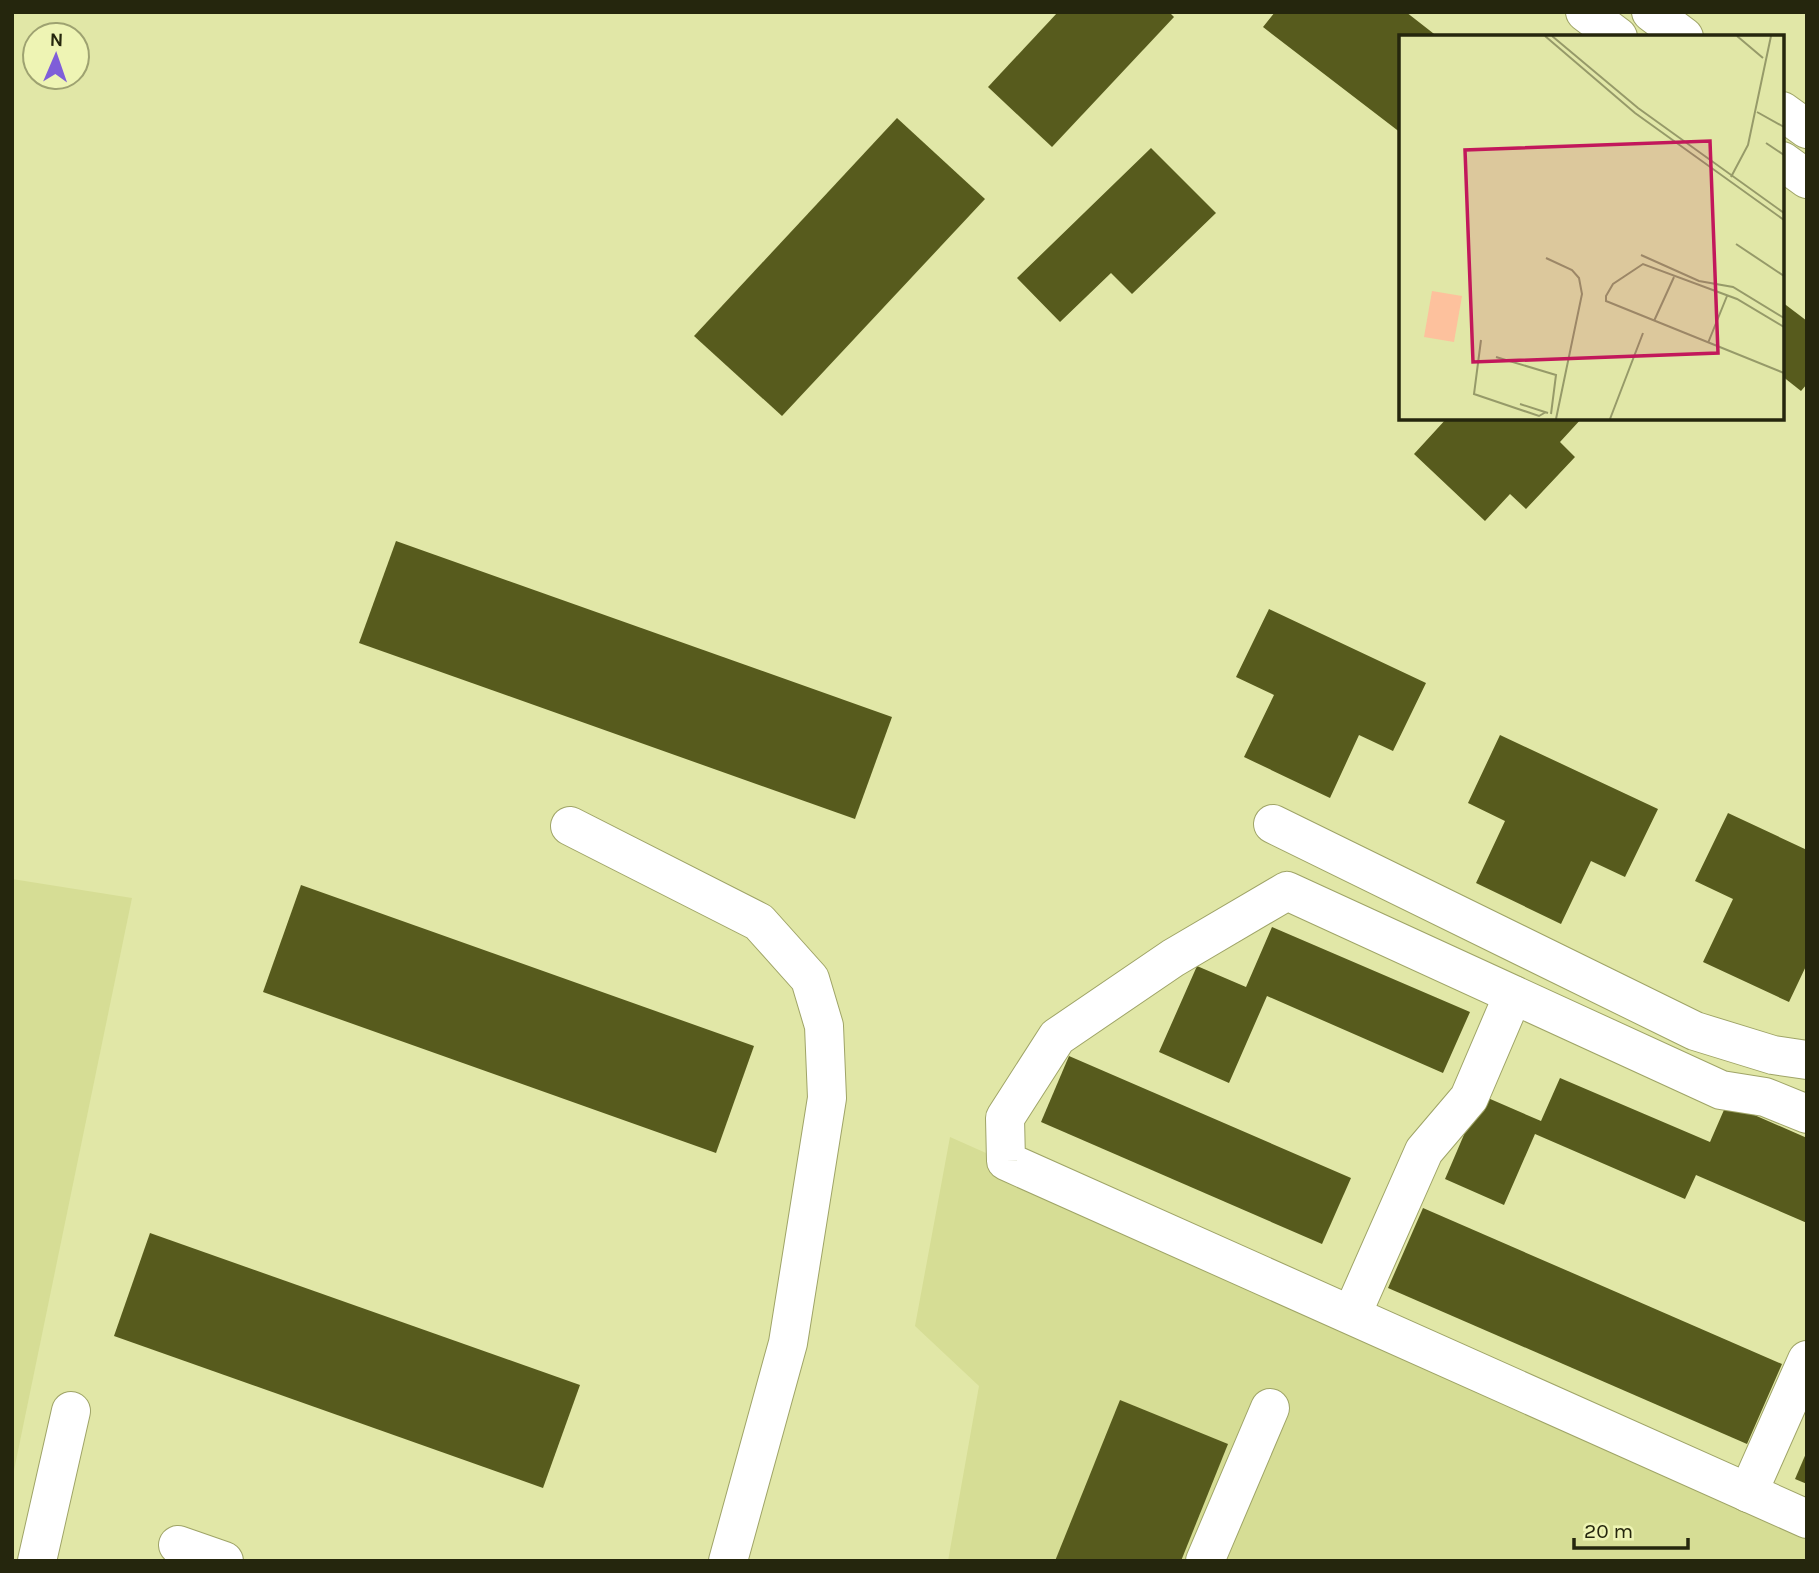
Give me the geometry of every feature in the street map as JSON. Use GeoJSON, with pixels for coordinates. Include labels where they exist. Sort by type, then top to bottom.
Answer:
{"type":"FeatureCollection","features":[{"type":"Feature","properties":{"kind":"street"},"geometry":{"type":"LineString","coordinates":[[1585,12],[1615,35]]}},
{"type":"Feature","properties":{"kind":"street"},"geometry":{"type":"LineString","coordinates":[[1651,12],[1681,35]]}},
{"type":"Feature","properties":{"kind":"street"},"geometry":{"type":"LineString","coordinates":[[1784,113],[1807,130]]}},
{"type":"Feature","properties":{"kind":"street"},"geometry":{"type":"LineString","coordinates":[[1784,162],[1807,179]]}},
{"type":"Feature","properties":{"kind":"street"},"geometry":{"type":"LineString","coordinates":[[1273,824],[1695,1031],[1773,1055],[1807,1060]]}},
{"type":"Feature","properties":{"kind":"street"},"geometry":{"type":"LineString","coordinates":[[570,826],[759,922],[810,979],[824,1026],[827,1098],[788,1343],[729,1561]]}},
{"type":"Feature","properties":{"kind":"street"},"geometry":{"type":"LineString","coordinates":[[1807,1114],[1765,1097],[1721,1090],[1287,891],[1173,958],[1057,1037],[1004,1118],[1006,1161],[1807,1519]]}},
{"type":"Feature","properties":{"kind":"street"},"geometry":{"type":"LineString","coordinates":[[1352,1314],[1424,1151],[1469,1098],[1513,995]]}},
{"type":"Feature","properties":{"kind":"street"},"geometry":{"type":"LineString","coordinates":[[1748,1493],[1807,1360]]}},
{"type":"Feature","properties":{"kind":"street"},"geometry":{"type":"LineString","coordinates":[[1205,1561],[1270,1408]]}},
{"type":"Feature","properties":{"kind":"street"},"geometry":{"type":"LineString","coordinates":[[37,1561],[71,1411]]}},
{"type":"Feature","properties":{"kind":"street"},"geometry":{"type":"LineString","coordinates":[[178,1545],[224,1561]]}},
{"type":"Feature","properties":{"kind":"shaded area"},"geometry":{"type":"Polygon","coordinates":[[[12,879],[132,898],[12,1480],[12,879]]]}},
{"type":"Feature","properties":{"kind":"shaded area"},"geometry":{"type":"Polygon","coordinates":[[[950,1137],[1807,1517],[1807,1561],[948,1561],[979,1386],[915,1326],[950,1137]]]}},
{"type":"Feature","properties":{"kind":"building"},"geometry":{"type":"Polygon","coordinates":[[[1058,12],[1169,12],[1174,17],[1052,147],[988,87],[1058,12]]]}},
{"type":"Feature","properties":{"kind":"building"},"geometry":{"type":"Polygon","coordinates":[[[1275,12],[1406,12],[1435,35],[1399,35],[1399,131],[1263,27],[1275,12]]]}},
{"type":"Feature","properties":{"kind":"building"},"geometry":{"type":"Polygon","coordinates":[[[897,118],[985,199],[782,416],[694,336],[897,118]]]}},
{"type":"Feature","properties":{"kind":"building"},"geometry":{"type":"Polygon","coordinates":[[[1151,148],[1216,213],[1132,294],[1111,273],[1060,322],[1017,278],[1151,148]]]}},
{"type":"Feature","properties":{"kind":"building"},"geometry":{"type":"Polygon","coordinates":[[[1784,304],[1807,321],[1807,384],[1801,391],[1784,378],[1784,304]]]}},
{"type":"Feature","properties":{"kind":"building"},"geometry":{"type":"Polygon","coordinates":[[[1445,420],[1580,420],[1560,442],[1575,457],[1526,509],[1510,494],[1485,521],[1414,454],[1445,420]]]}},
{"type":"Feature","properties":{"kind":"building"},"geometry":{"type":"Polygon","coordinates":[[[396,541],[892,717],[855,819],[359,643],[396,541]]]}},
{"type":"Feature","properties":{"kind":"building"},"geometry":{"type":"Polygon","coordinates":[[[1269,609],[1426,683],[1393,751],[1359,735],[1330,798],[1244,757],[1274,695],[1236,677],[1269,609]]]}},
{"type":"Feature","properties":{"kind":"building"},"geometry":{"type":"Polygon","coordinates":[[[1500,735],[1658,809],[1625,877],[1591,861],[1561,924],[1476,883],[1505,821],[1468,803],[1500,735]]]}},
{"type":"Feature","properties":{"kind":"building"},"geometry":{"type":"Polygon","coordinates":[[[1728,813],[1807,850],[1807,964],[1789,1002],[1703,962],[1733,899],[1695,881],[1728,813]]]}},
{"type":"Feature","properties":{"kind":"building"},"geometry":{"type":"Polygon","coordinates":[[[301,885],[754,1046],[716,1153],[263,992],[301,885]]]}},
{"type":"Feature","properties":{"kind":"building"},"geometry":{"type":"Polygon","coordinates":[[[1272,927],[1470,1012],[1443,1073],[1267,996],[1229,1083],[1159,1052],[1197,966],[1246,987],[1272,927]]]}},
{"type":"Feature","properties":{"kind":"building"},"geometry":{"type":"Polygon","coordinates":[[[1069,1056],[1351,1178],[1322,1244],[1041,1122],[1069,1056]]]}},
{"type":"Feature","properties":{"kind":"building"},"geometry":{"type":"Polygon","coordinates":[[[1560,1078],[1710,1142],[1727,1103],[1807,1138],[1807,1223],[1696,1175],[1685,1199],[1535,1134],[1504,1205],[1445,1179],[1481,1095],[1541,1121],[1560,1078]]]}},
{"type":"Feature","properties":{"kind":"building"},"geometry":{"type":"Polygon","coordinates":[[[1423,1208],[1782,1364],[1747,1444],[1388,1288],[1423,1208]]]}},
{"type":"Feature","properties":{"kind":"building"},"geometry":{"type":"Polygon","coordinates":[[[150,1233],[580,1385],[543,1488],[114,1336],[150,1233]]]}},
{"type":"Feature","properties":{"kind":"building"},"geometry":{"type":"Polygon","coordinates":[[[1120,1400],[1228,1444],[1181,1561],[1055,1561],[1120,1400]]]}},
{"type":"Feature","properties":{"kind":"building"},"geometry":{"type":"Polygon","coordinates":[[[1807,1451],[1807,1484],[1795,1479],[1807,1451]]]}}]}
